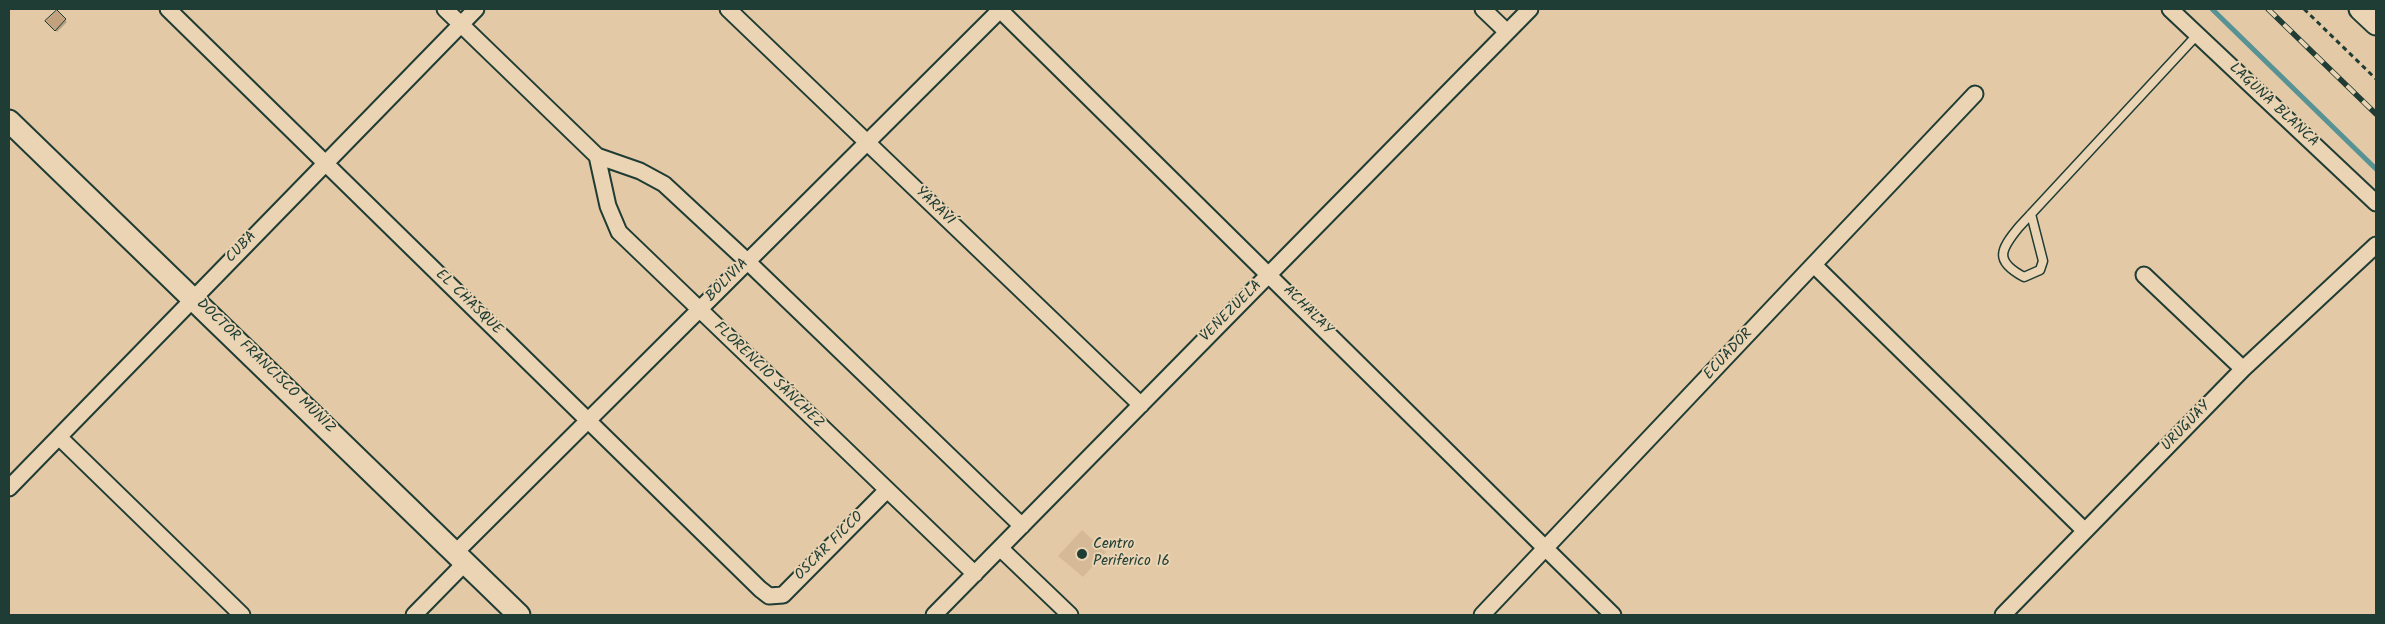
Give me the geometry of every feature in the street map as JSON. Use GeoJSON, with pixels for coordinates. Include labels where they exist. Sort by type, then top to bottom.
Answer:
{"type":"FeatureCollection","features":[{"type":"Feature","properties":{"kind":"main road"},"geometry":{"type":"LineString","coordinates":[[2360,9],[2376,24]]}},
{"type":"Feature","properties":{"kind":"main road","name":"DOCTOR FRANCISCO MUÑIZ"},"geometry":{"type":"LineString","coordinates":[[9,121],[194,298],[519,615]]}},
{"type":"Feature","properties":{"kind":"street","name":"EL CHASQUE"},"geometry":{"type":"LineString","coordinates":[[168,9],[769,596]]}},
{"type":"Feature","properties":{"kind":"street"},"geometry":{"type":"LineString","coordinates":[[445,9],[597,156],[640,171],[664,184],[748,262],[1022,526]]}},
{"type":"Feature","properties":{"kind":"street","name":"CUBA"},"geometry":{"type":"LineString","coordinates":[[9,488],[476,9]]}},
{"type":"Feature","properties":{"kind":"street","name":"YARAVÍ"},"geometry":{"type":"LineString","coordinates":[[728,9],[1141,405]]}},
{"type":"Feature","properties":{"kind":"street","name":"BOLIVIA"},"geometry":{"type":"LineString","coordinates":[[414,615],[460,558],[589,421],[1000,9]]}},
{"type":"Feature","properties":{"kind":"street","name":"ACHALAY"},"geometry":{"type":"LineString","coordinates":[[1000,9],[1613,615]]}},
{"type":"Feature","properties":{"kind":"street"},"geometry":{"type":"LineString","coordinates":[[1483,9],[1507,32]]}},
{"type":"Feature","properties":{"kind":"street","name":"VENEZUELA"},"geometry":{"type":"LineString","coordinates":[[934,615],[1530,9]]}},
{"type":"Feature","properties":{"kind":"street","name":"LAGUNA BLANCA"},"geometry":{"type":"LineString","coordinates":[[2170,9],[2376,203]]}},
{"type":"Feature","properties":{"kind":"street","name":"ECUADOR"},"geometry":{"type":"LineString","coordinates":[[1482,615],[1975,94]]}},
{"type":"Feature","properties":{"kind":"street","name":"FLORENCIO SÁNCHEZ"},"geometry":{"type":"LineString","coordinates":[[597,156],[608,206],[619,232],[975,574]]}},
{"type":"Feature","properties":{"kind":"street","name":"URUGUAY"},"geometry":{"type":"LineString","coordinates":[[2003,615],[2243,369],[2376,245]]}},
{"type":"Feature","properties":{"kind":"street"},"geometry":{"type":"LineString","coordinates":[[1814,265],[2085,531]]}},
{"type":"Feature","properties":{"kind":"street"},"geometry":{"type":"LineString","coordinates":[[2144,275],[2243,369]]}},
{"type":"Feature","properties":{"kind":"street"},"geometry":{"type":"LineString","coordinates":[[58,437],[242,615]]}},
{"type":"Feature","properties":{"kind":"street","name":"OSCAR FICCO"},"geometry":{"type":"LineString","coordinates":[[769,596],[783,595],[888,490]]}},
{"type":"Feature","properties":{"kind":"street"},"geometry":{"type":"LineString","coordinates":[[1000,548],[1070,615]]}},
{"type":"Feature","properties":{"kind":"lane"},"geometry":{"type":"LineString","coordinates":[[2031,214],[2042,261],[2040,270],[2024,277],[2008,268],[2003,260],[2004,246],[2031,214],[2197,35]]}},
{"type":"Feature","properties":{"kind":"path"},"geometry":{"type":"LineString","coordinates":[[2304,9],[2376,79]]}},
{"type":"Feature","properties":{"kind":"shaded area","name":"Centro Periferico 16"},"geometry":{"type":"Polygon","coordinates":[[[1082,530],[1106,552],[1083,577],[1058,556],[1082,530]]]}},
{"type":"Feature","properties":{"kind":"building"},"geometry":{"type":"Polygon","coordinates":[[[57,10],[66,19],[55,31],[45,21],[57,10]]]}},
{"type":"Feature","properties":{"kind":"waterway"},"geometry":{"type":"LineString","coordinates":[[2212,9],[2376,169]]}},
{"type":"Feature","properties":{"kind":"railway"},"geometry":{"type":"LineString","coordinates":[[2268,9],[2376,114]]}},
{"type":"Feature","properties":{"kind":"place","name":"Centro Periferico 16"},"geometry":{"type":"Point","coordinates":[1082,554]}}]}
